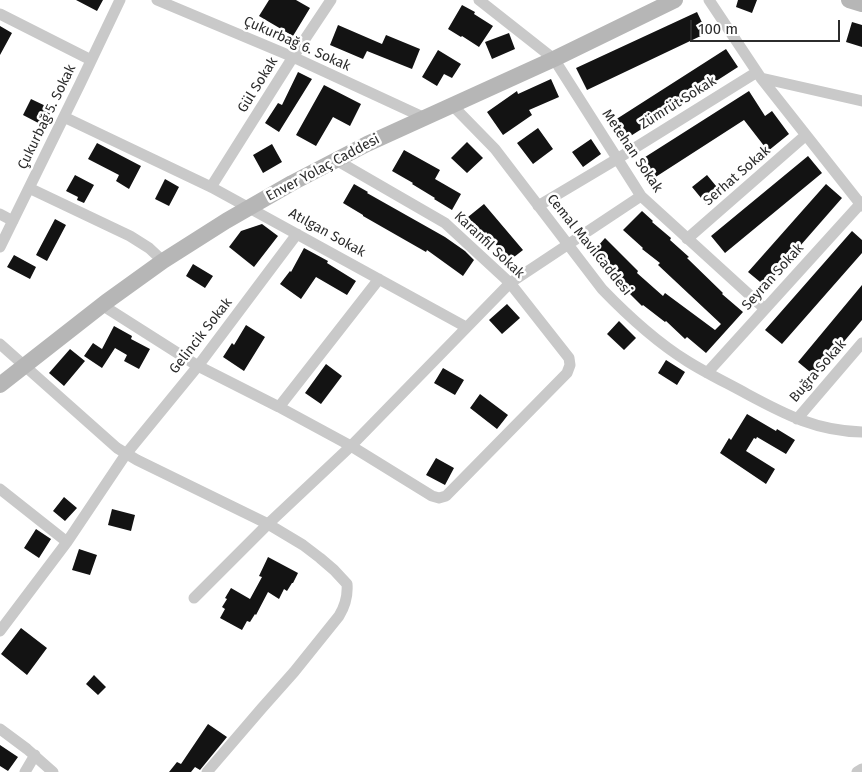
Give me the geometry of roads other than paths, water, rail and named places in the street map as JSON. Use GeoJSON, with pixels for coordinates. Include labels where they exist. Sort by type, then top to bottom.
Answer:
{"type":"FeatureCollection","features":[{"type":"Feature","properties":{"kind":"street","name":"Çukurbağ 5. Sokak"},"geometry":{"type":"LineString","coordinates":[[0,247],[120,0]]}},
{"type":"Feature","properties":{"kind":"street","name":"Çukurbağ 6. Sokak"},"geometry":{"type":"LineString","coordinates":[[157,0],[293,57],[424,118]]}},
{"type":"Feature","properties":{"kind":"street","name":"Metehan Sokak"},"geometry":{"type":"LineString","coordinates":[[479,0],[554,59],[641,196],[764,309]]}},
{"type":"Feature","properties":{"kind":"street","name":"Enver Yolaç Caddesi"},"geometry":{"type":"LineString","coordinates":[[0,386],[163,261],[226,221],[292,183],[336,160],[554,59],[675,0]]}},
{"type":"Feature","properties":{"kind":"street"},"geometry":{"type":"LineString","coordinates":[[709,0],[759,75],[862,204]]}},
{"type":"Feature","properties":{"kind":"street"},"geometry":{"type":"LineString","coordinates":[[849,0],[862,4]]}},
{"type":"Feature","properties":{"kind":"street","name":"Gül Sokak"},"geometry":{"type":"LineString","coordinates":[[211,187],[326,1]]}},
{"type":"Feature","properties":{"kind":"street"},"geometry":{"type":"LineString","coordinates":[[0,14],[91,60]]}},
{"type":"Feature","properties":{"kind":"street"},"geometry":{"type":"LineString","coordinates":[[759,75],[862,101]]}},
{"type":"Feature","properties":{"kind":"street","name":"Zümrüt Sokak"},"geometry":{"type":"LineString","coordinates":[[538,206],[759,75]]}},
{"type":"Feature","properties":{"kind":"street","name":"Cemal Mavi Caddesi"},"geometry":{"type":"LineString","coordinates":[[452,105],[495,149],[602,289],[631,318],[662,344],[707,373],[796,419],[818,427],[862,432]]}},
{"type":"Feature","properties":{"kind":"street","name":"Atılgan Sokak"},"geometry":{"type":"LineString","coordinates":[[64,117],[211,187],[466,327]]}},
{"type":"Feature","properties":{"kind":"street","name":"Serhat Sokak"},"geometry":{"type":"LineString","coordinates":[[687,239],[806,135]]}},
{"type":"Feature","properties":{"kind":"street","name":"Karanfil Sokak"},"geometry":{"type":"LineString","coordinates":[[336,160],[445,222],[510,283],[568,356],[570,365],[567,373],[450,493],[442,498],[432,496],[351,446]]}},
{"type":"Feature","properties":{"kind":"street"},"geometry":{"type":"LineString","coordinates":[[29,188],[130,236],[149,248],[163,261]]}},
{"type":"Feature","properties":{"kind":"street"},"geometry":{"type":"LineString","coordinates":[[194,598],[268,524],[351,446],[510,283],[641,196]]}},
{"type":"Feature","properties":{"kind":"street","name":"Seyran Sokak"},"geometry":{"type":"LineString","coordinates":[[707,373],[862,204]]}},
{"type":"Feature","properties":{"kind":"street"},"geometry":{"type":"LineString","coordinates":[[0,214],[12,221]]}},
{"type":"Feature","properties":{"kind":"street","name":"Gelincik Sokak"},"geometry":{"type":"LineString","coordinates":[[2,624],[67,542],[126,454],[198,366],[297,234]]}},
{"type":"Feature","properties":{"kind":"street"},"geometry":{"type":"LineString","coordinates":[[279,407],[379,279]]}},
{"type":"Feature","properties":{"kind":"street"},"geometry":{"type":"LineString","coordinates":[[102,306],[198,366],[351,446]]}},
{"type":"Feature","properties":{"kind":"street","name":"Buğra Sokak"},"geometry":{"type":"LineString","coordinates":[[796,419],[862,343]]}},
{"type":"Feature","properties":{"kind":"street"},"geometry":{"type":"LineString","coordinates":[[0,344],[108,441],[126,454],[268,524],[303,545],[320,558],[346,584],[347,597],[339,616],[207,772]]}},
{"type":"Feature","properties":{"kind":"street"},"geometry":{"type":"LineString","coordinates":[[0,489],[67,542]]}},
{"type":"Feature","properties":{"kind":"street"},"geometry":{"type":"LineString","coordinates":[[0,729],[54,772]]}},
{"type":"Feature","properties":{"kind":"street"},"geometry":{"type":"LineString","coordinates":[[26,772],[34,755]]}},
{"type":"Feature","properties":{"kind":"street"},"geometry":{"type":"LineString","coordinates":[[857,772],[862,769]]}}]}
